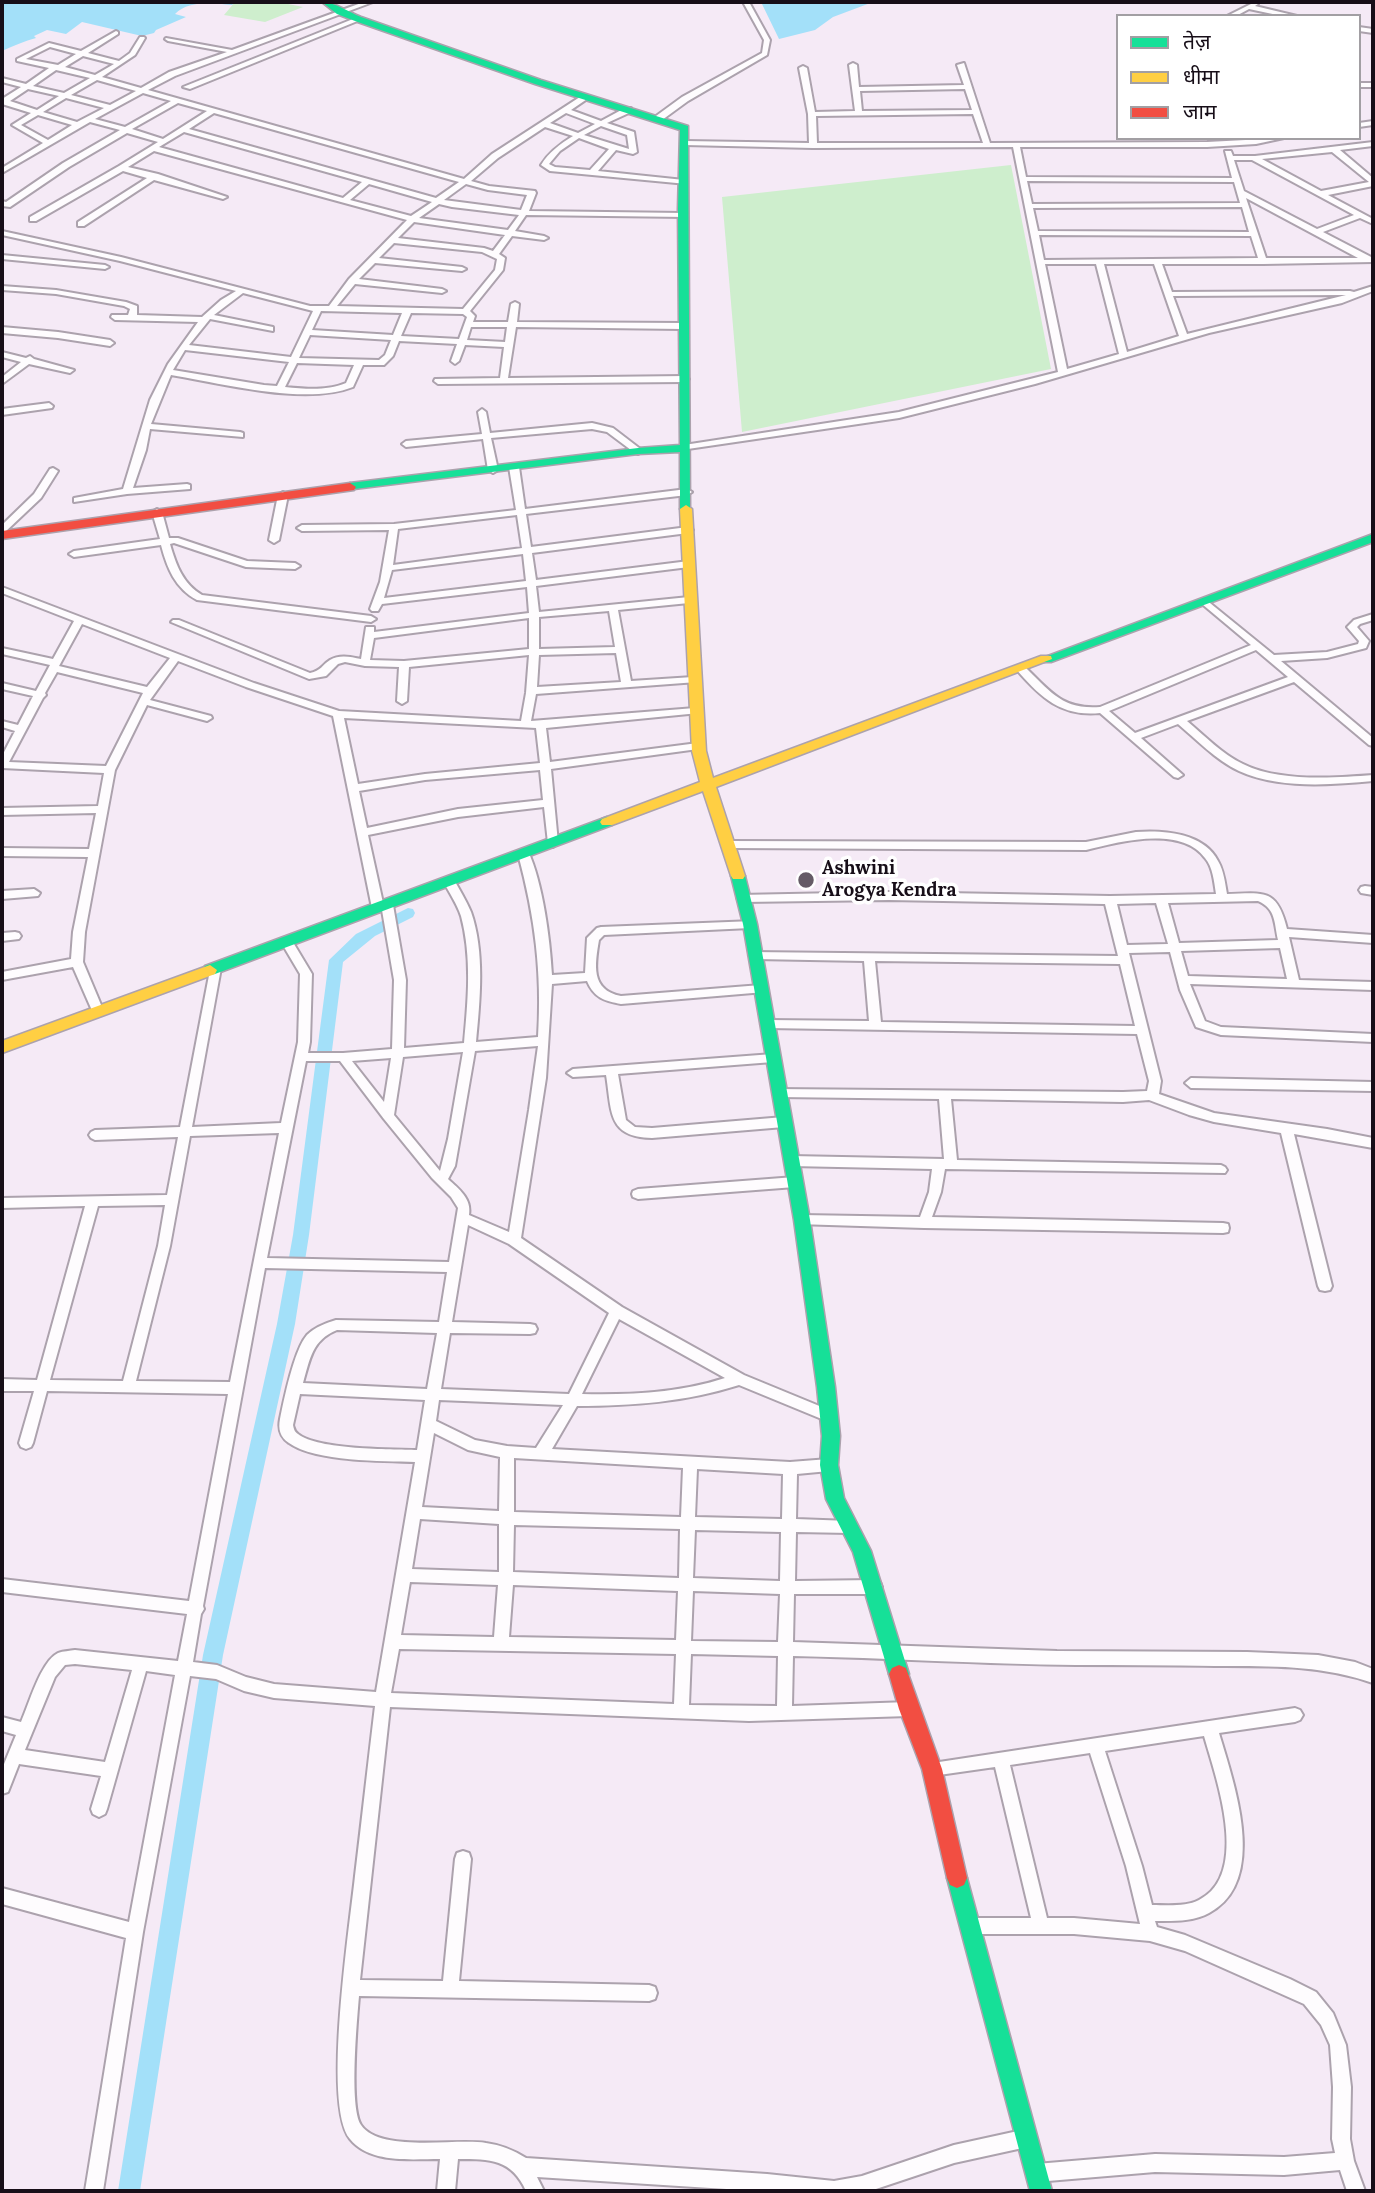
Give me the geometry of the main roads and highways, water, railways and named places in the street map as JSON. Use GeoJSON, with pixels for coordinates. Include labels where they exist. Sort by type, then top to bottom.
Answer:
{"type":"FeatureCollection","features":[{"type":"Feature","properties":{"kind":"water"},"geometry":{"type":"Polygon","coordinates":[[[2,2],[235,2],[232,5],[187,6],[175,14],[186,17],[142,36],[82,22],[66,34],[47,30],[34,36],[36,38],[2,51],[2,2]]]}},
{"type":"Feature","properties":{"kind":"water"},"geometry":{"type":"Polygon","coordinates":[[[761,2],[873,2],[833,17],[815,30],[779,39],[761,2]]]}},
{"type":"Feature","properties":{"kind":"waterway"},"geometry":{"type":"LineString","coordinates":[[129,2191],[213,1655],[286,1324],[301,1235],[336,960],[361,937],[408,913]]}},
{"type":"Feature","properties":{"kind":"place","name":"Ashwini Arogya Kendra"},"geometry":{"type":"Point","coordinates":[806,880]}}]}
